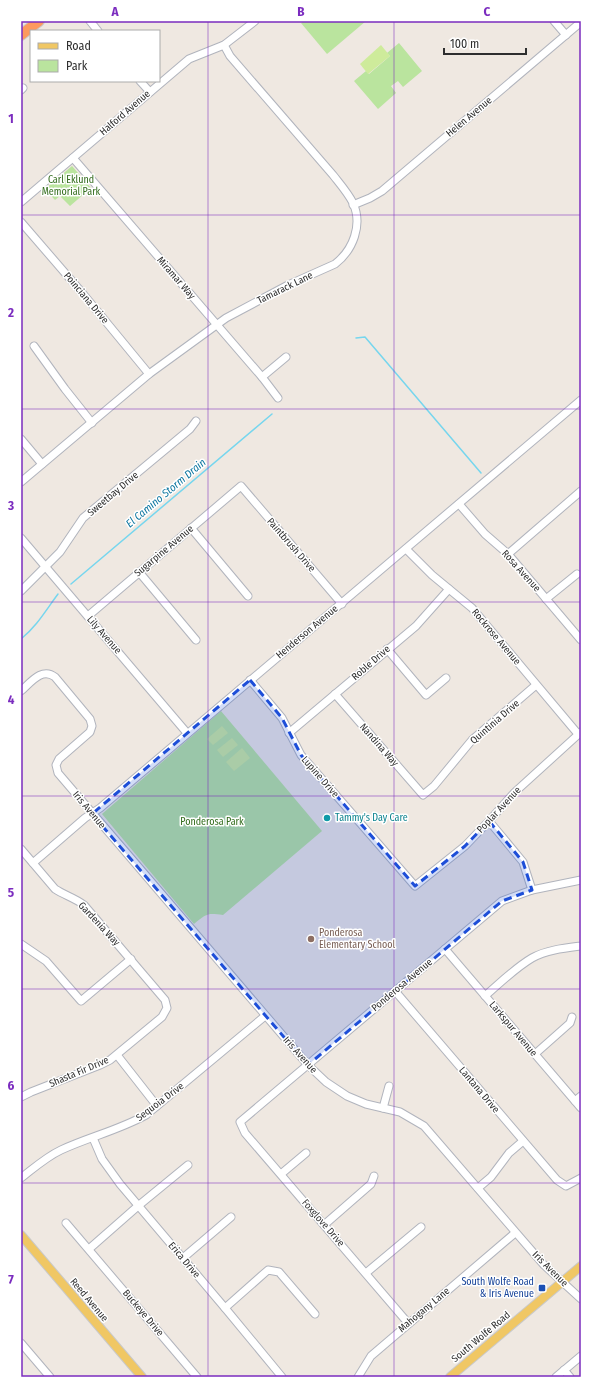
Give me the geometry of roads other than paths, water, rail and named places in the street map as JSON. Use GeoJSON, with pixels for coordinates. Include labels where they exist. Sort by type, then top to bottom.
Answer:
{"type":"FeatureCollection","features":[{"type":"Feature","properties":{"kind":"highway"},"geometry":{"type":"LineString","coordinates":[[21,35],[39,21]]}},
{"type":"Feature","properties":{"kind":"main road","name":"Reed Avenue"},"geometry":{"type":"LineString","coordinates":[[21,1235],[142,1377]]}},
{"type":"Feature","properties":{"kind":"main road","name":"South Wolfe Road"},"geometry":{"type":"LineString","coordinates":[[450,1377],[581,1266]]}},
{"type":"Feature","properties":{"kind":"street"},"geometry":{"type":"LineString","coordinates":[[90,21],[97,30]]}},
{"type":"Feature","properties":{"kind":"street","name":"Halford Avenue"},"geometry":{"type":"LineString","coordinates":[[21,202],[190,59],[224,45],[255,21]]}},
{"type":"Feature","properties":{"kind":"street"},"geometry":{"type":"LineString","coordinates":[[554,21],[566,35]]}},
{"type":"Feature","properties":{"kind":"street","name":"Helen Avenue"},"geometry":{"type":"LineString","coordinates":[[353,205],[382,191],[581,22]]}},
{"type":"Feature","properties":{"kind":"street","name":"Tamarack Lane"},"geometry":{"type":"LineString","coordinates":[[21,482],[149,374],[226,318],[285,286],[326,268],[341,259],[353,242],[357,223],[353,205],[349,196],[334,176],[230,56],[224,45]]}},
{"type":"Feature","properties":{"kind":"street"},"geometry":{"type":"LineString","coordinates":[[141,82],[150,92]]}},
{"type":"Feature","properties":{"kind":"street","name":"Miramar Way"},"geometry":{"type":"LineString","coordinates":[[73,158],[262,377],[278,398]]}},
{"type":"Feature","properties":{"kind":"street","name":"Poinciana Drive"},"geometry":{"type":"LineString","coordinates":[[21,222],[149,374]]}},
{"type":"Feature","properties":{"kind":"street"},"geometry":{"type":"LineString","coordinates":[[34,346],[92,423]]}},
{"type":"Feature","properties":{"kind":"street"},"geometry":{"type":"LineString","coordinates":[[262,377],[286,357]]}},
{"type":"Feature","properties":{"kind":"street","name":"Henderson Avenue"},"geometry":{"type":"LineString","coordinates":[[32,863],[342,604],[581,400]]}},
{"type":"Feature","properties":{"kind":"street","name":"Sweetbay Drive"},"geometry":{"type":"LineString","coordinates":[[21,592],[60,552],[83,518],[190,429],[196,422]]}},
{"type":"Feature","properties":{"kind":"street"},"geometry":{"type":"LineString","coordinates":[[21,439],[42,464]]}},
{"type":"Feature","properties":{"kind":"street","name":"Sugarpine Avenue"},"geometry":{"type":"LineString","coordinates":[[88,616],[241,486]]}},
{"type":"Feature","properties":{"kind":"street","name":"Paintbrush Drive"},"geometry":{"type":"LineString","coordinates":[[241,486],[342,604]]}},
{"type":"Feature","properties":{"kind":"street"},"geometry":{"type":"LineString","coordinates":[[508,554],[581,491]]}},
{"type":"Feature","properties":{"kind":"street","name":"Rosa Avenue"},"geometry":{"type":"LineString","coordinates":[[459,504],[485,534],[508,554],[581,640]]}},
{"type":"Feature","properties":{"kind":"street"},"geometry":{"type":"LineString","coordinates":[[191,528],[248,596]]}},
{"type":"Feature","properties":{"kind":"street","name":"Lily Avenue"},"geometry":{"type":"LineString","coordinates":[[21,538],[187,733]]}},
{"type":"Feature","properties":{"kind":"street","name":"Rockrose Avenue"},"geometry":{"type":"LineString","coordinates":[[406,549],[426,570],[472,608],[536,685],[580,733]]}},
{"type":"Feature","properties":{"kind":"street"},"geometry":{"type":"LineString","coordinates":[[139,572],[196,640]]}},
{"type":"Feature","properties":{"kind":"street"},"geometry":{"type":"LineString","coordinates":[[546,599],[577,574]]}},
{"type":"Feature","properties":{"kind":"street","name":"Roble Drive"},"geometry":{"type":"LineString","coordinates":[[289,733],[416,626],[449,589]]}},
{"type":"Feature","properties":{"kind":"street"},"geometry":{"type":"LineString","coordinates":[[387,649],[426,695],[446,678]]}},
{"type":"Feature","properties":{"kind":"street","name":"Iris Avenue"},"geometry":{"type":"LineString","coordinates":[[21,690],[41,674],[47,673],[55,677],[91,722],[90,732],[60,757],[56,765],[59,775],[308,1065],[326,1082],[347,1096],[400,1112],[424,1126],[544,1265],[581,1299]]}},
{"type":"Feature","properties":{"kind":"street","name":"Lupine Drive"},"geometry":{"type":"LineString","coordinates":[[250,680],[282,718],[301,755],[415,886]]}},
{"type":"Feature","properties":{"kind":"street","name":"Quintinia Drive"},"geometry":{"type":"LineString","coordinates":[[423,795],[434,786],[472,740],[536,685]]}},
{"type":"Feature","properties":{"kind":"street","name":"Nandina Way"},"geometry":{"type":"LineString","coordinates":[[335,694],[423,795]]}},
{"type":"Feature","properties":{"kind":"street","name":"Poplar Avenue"},"geometry":{"type":"LineString","coordinates":[[415,886],[465,846],[515,792],[580,733]]}},
{"type":"Feature","properties":{"kind":"street"},"geometry":{"type":"LineString","coordinates":[[489,821],[523,862],[532,890]]}},
{"type":"Feature","properties":{"kind":"street","name":"Gardenia Way"},"geometry":{"type":"LineString","coordinates":[[21,849],[55,889],[60,893],[78,900],[84,905],[165,1000],[167,1008]]}},
{"type":"Feature","properties":{"kind":"street","name":"Ponderosa Avenue"},"geometry":{"type":"LineString","coordinates":[[240,1122],[502,901],[532,890],[581,880]]}},
{"type":"Feature","properties":{"kind":"street"},"geometry":{"type":"LineString","coordinates":[[21,944],[46,961],[81,1001],[131,960]]}},
{"type":"Feature","properties":{"kind":"street"},"geometry":{"type":"LineString","coordinates":[[485,996],[532,958],[543,953],[581,946]]}},
{"type":"Feature","properties":{"kind":"street","name":"Larkspur Avenue"},"geometry":{"type":"LineString","coordinates":[[445,949],[581,1108]]}},
{"type":"Feature","properties":{"kind":"street","name":"Lantana Drive"},"geometry":{"type":"LineString","coordinates":[[395,991],[557,1180],[566,1186],[581,1178]]}},
{"type":"Feature","properties":{"kind":"street","name":"Shasta Fir Drive"},"geometry":{"type":"LineString","coordinates":[[21,1097],[100,1065],[117,1055],[162,1017],[167,1008]]}},
{"type":"Feature","properties":{"kind":"street","name":"Sequoia Drive"},"geometry":{"type":"LineString","coordinates":[[21,1178],[45,1158],[60,1150],[133,1122],[146,1115],[265,1016]]}},
{"type":"Feature","properties":{"kind":"street"},"geometry":{"type":"LineString","coordinates":[[534,1054],[570,1023],[572,1017]]}},
{"type":"Feature","properties":{"kind":"street"},"geometry":{"type":"LineString","coordinates":[[117,1055],[157,1106]]}},
{"type":"Feature","properties":{"kind":"street"},"geometry":{"type":"LineString","coordinates":[[383,1108],[389,1086]]}},
{"type":"Feature","properties":{"kind":"street"},"geometry":{"type":"LineString","coordinates":[[575,1101],[581,1096]]}},
{"type":"Feature","properties":{"kind":"street","name":"Foxglove Drive"},"geometry":{"type":"LineString","coordinates":[[240,1122],[245,1133],[408,1323]]}},
{"type":"Feature","properties":{"kind":"street","name":"Erica Drive"},"geometry":{"type":"LineString","coordinates":[[93,1138],[102,1160],[120,1184],[282,1377]]}},
{"type":"Feature","properties":{"kind":"street"},"geometry":{"type":"LineString","coordinates":[[478,1188],[490,1177],[509,1153],[523,1141]]}},
{"type":"Feature","properties":{"kind":"street"},"geometry":{"type":"LineString","coordinates":[[281,1174],[306,1153]]}},
{"type":"Feature","properties":{"kind":"street"},"geometry":{"type":"LineString","coordinates":[[89,1249],[188,1165]]}},
{"type":"Feature","properties":{"kind":"street"},"geometry":{"type":"LineString","coordinates":[[324,1225],[371,1184],[374,1176]]}},
{"type":"Feature","properties":{"kind":"street"},"geometry":{"type":"LineString","coordinates":[[183,1258],[231,1217]]}},
{"type":"Feature","properties":{"kind":"street","name":"Buckeye Drive"},"geometry":{"type":"LineString","coordinates":[[66,1223],[197,1377]]}},
{"type":"Feature","properties":{"kind":"street"},"geometry":{"type":"LineString","coordinates":[[366,1273],[421,1227]]}},
{"type":"Feature","properties":{"kind":"street","name":"Mahogany Lane"},"geometry":{"type":"LineString","coordinates":[[358,1377],[371,1356],[515,1233]]}},
{"type":"Feature","properties":{"kind":"street"},"geometry":{"type":"LineString","coordinates":[[225,1308],[268,1270],[279,1272],[315,1314]]}},
{"type":"Feature","properties":{"kind":"street"},"geometry":{"type":"LineString","coordinates":[[21,1343],[50,1377]]}},
{"type":"Feature","properties":{"kind":"street"},"geometry":{"type":"LineString","coordinates":[[556,1377],[581,1356]]}},
{"type":"Feature","properties":{"kind":"street"},"geometry":{"type":"LineString","coordinates":[[564,1370],[570,1377]]}},
{"type":"Feature","properties":{"kind":"waterway","name":"El Camino Storm Drain"},"geometry":{"type":"LineString","coordinates":[[356,338],[365,337],[481,473]]}},
{"type":"Feature","properties":{"kind":"waterway","name":"El Camino Storm Drain"},"geometry":{"type":"LineString","coordinates":[[71,584],[272,414]]}},
{"type":"Feature","properties":{"kind":"waterway","name":"El Camino Storm Drain"},"geometry":{"type":"LineString","coordinates":[[21,639],[37,623],[58,594]]}},
{"type":"Feature","properties":{"kind":"place","name":"Tammy's Day Care"},"geometry":{"type":"Point","coordinates":[327,818]}},
{"type":"Feature","properties":{"kind":"place","name":"Ponderosa Elementary School"},"geometry":{"type":"Point","coordinates":[311,939]}},
{"type":"Feature","properties":{"kind":"place","name":"South Wolfe Road & Iris Avenue"},"geometry":{"type":"Point","coordinates":[542,1288]}},
{"type":"Feature","properties":{"kind":"park label","name":"Carl Eklund Memorial Park"},"geometry":{"type":"Point","coordinates":[71,186]}},
{"type":"Feature","properties":{"kind":"park label","name":"Ponderosa Park"},"geometry":{"type":"Point","coordinates":[212,822]}}]}
